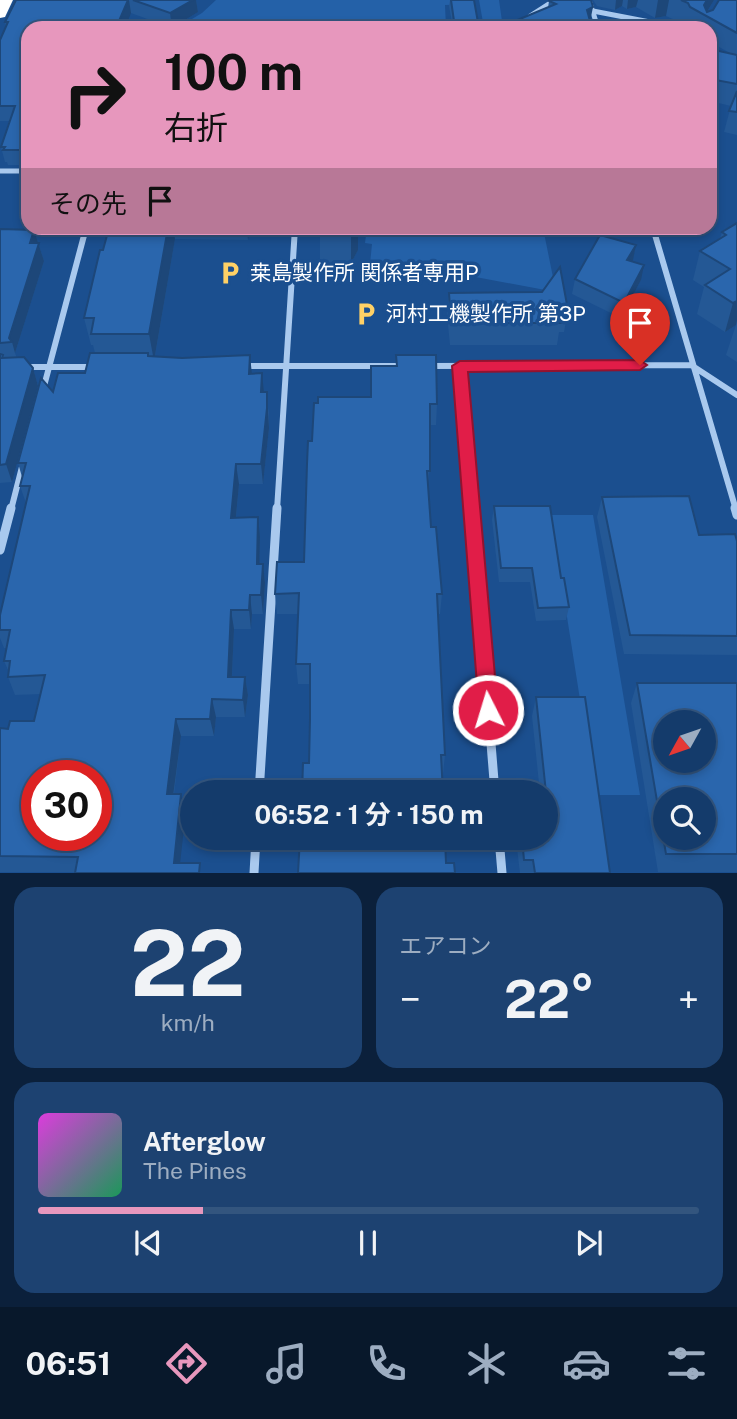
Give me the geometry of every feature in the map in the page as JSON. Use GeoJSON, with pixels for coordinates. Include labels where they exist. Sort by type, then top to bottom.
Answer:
{"type":"FeatureCollection","features":[{"type":"Feature","properties":{"kind":"highway"},"geometry":{"type":"LineString","coordinates":[[0,14],[6,0]]}},
{"type":"Feature","properties":{"kind":"street"},"geometry":{"type":"LineString","coordinates":[[523,21],[555,0]]}},
{"type":"Feature","properties":{"kind":"street"},"geometry":{"type":"LineString","coordinates":[[589,0],[596,21]]}},
{"type":"Feature","properties":{"kind":"street"},"geometry":{"type":"LineString","coordinates":[[593,11],[645,21]]}},
{"type":"Feature","properties":{"kind":"street"},"geometry":{"type":"LineString","coordinates":[[0,171],[21,171]]}},
{"type":"Feature","properties":{"kind":"street"},"geometry":{"type":"LineString","coordinates":[[42,394],[84,235]]}},
{"type":"Feature","properties":{"kind":"street"},"geometry":{"type":"LineString","coordinates":[[260,780],[294,235]]}},
{"type":"Feature","properties":{"kind":"street"},"geometry":{"type":"LineString","coordinates":[[655,235],[737,515]]}},
{"type":"Feature","properties":{"kind":"street"},"geometry":{"type":"LineString","coordinates":[[419,366],[691,365],[737,396]]}},
{"type":"Feature","properties":{"kind":"street"},"geometry":{"type":"LineString","coordinates":[[230,366],[406,366]]}},
{"type":"Feature","properties":{"kind":"street"},"geometry":{"type":"LineString","coordinates":[[460,366],[494,780]]}},
{"type":"Feature","properties":{"kind":"street"},"geometry":{"type":"LineString","coordinates":[[12,367],[105,367]]}},
{"type":"Feature","properties":{"kind":"street"},"geometry":{"type":"LineString","coordinates":[[0,550],[24,459]]}},
{"type":"Feature","properties":{"kind":"street"},"geometry":{"type":"LineString","coordinates":[[254,873],[255,850]]}},
{"type":"Feature","properties":{"kind":"street"},"geometry":{"type":"LineString","coordinates":[[500,850],[502,873]]}},
{"type":"Feature","properties":{"kind":"shaded area"},"geometry":{"type":"Polygon","coordinates":[[[216,0],[473,0],[473,4],[445,5],[446,21],[189,21],[216,0]]]}},
{"type":"Feature","properties":{"kind":"shaded area"},"geometry":{"type":"Polygon","coordinates":[[[479,0],[499,0],[502,21],[483,21],[479,0]]]}},
{"type":"Feature","properties":{"kind":"shaded area"},"geometry":{"type":"Polygon","coordinates":[[[366,235],[544,235],[556,292],[412,265],[370,264],[372,244],[365,243],[366,235]]]}},
{"type":"Feature","properties":{"kind":"shaded area"},"geometry":{"type":"Polygon","coordinates":[[[551,515],[593,515],[640,795],[595,795],[551,515]]]}},
{"type":"Feature","properties":{"kind":"building"},"geometry":{"type":"Polygon","coordinates":[[[16,0],[128,0],[119,21],[21,21],[21,150],[3,150],[5,147],[1,147],[15,106],[0,106],[0,40],[8,22],[5,22],[16,0]]]}},
{"type":"Feature","properties":{"kind":"building"},"geometry":{"type":"Polygon","coordinates":[[[133,0],[193,0],[170,13],[133,0]]]}},
{"type":"Feature","properties":{"kind":"building"},"geometry":{"type":"Polygon","coordinates":[[[451,0],[474,0],[478,21],[454,21],[451,0]]]}},
{"type":"Feature","properties":{"kind":"building"},"geometry":{"type":"Polygon","coordinates":[[[591,0],[593,7],[587,10],[590,21],[515,21],[556,4],[549,1],[591,0]]]}},
{"type":"Feature","properties":{"kind":"building"},"geometry":{"type":"Polygon","coordinates":[[[681,0],[707,0],[704,5],[707,12],[713,10],[719,0],[737,0],[737,33],[690,7],[681,0]]]}},
{"type":"Feature","properties":{"kind":"building"},"geometry":{"type":"Polygon","coordinates":[[[717,51],[737,55],[737,84],[717,80],[717,51]]]}},
{"type":"Feature","properties":{"kind":"building"},"geometry":{"type":"Polygon","coordinates":[[[737,91],[737,112],[729,111],[737,91]]]}},
{"type":"Feature","properties":{"kind":"building"},"geometry":{"type":"Polygon","coordinates":[[[737,223],[737,301],[733,303],[705,285],[730,269],[700,251],[726,235],[722,232],[737,223]]]}},
{"type":"Feature","properties":{"kind":"building"},"geometry":{"type":"Polygon","coordinates":[[[0,229],[21,230],[21,235],[32,235],[30,243],[39,243],[9,338],[12,342],[0,343],[0,229]]]}},
{"type":"Feature","properties":{"kind":"building"},"geometry":{"type":"Polygon","coordinates":[[[107,235],[167,235],[149,334],[91,334],[94,318],[84,318],[100,250],[103,250],[107,235]]]}},
{"type":"Feature","properties":{"kind":"building"},"geometry":{"type":"Polygon","coordinates":[[[319,235],[352,235],[351,236],[319,235]]]}},
{"type":"Feature","properties":{"kind":"building"},"geometry":{"type":"Polygon","coordinates":[[[600,235],[636,245],[627,260],[644,265],[624,303],[575,279],[600,235]]]}},
{"type":"Feature","properties":{"kind":"building"},"geometry":{"type":"Polygon","coordinates":[[[560,267],[568,310],[558,310],[561,323],[451,323],[449,293],[542,292],[560,267]]]}},
{"type":"Feature","properties":{"kind":"building"},"geometry":{"type":"Polygon","coordinates":[[[90,353],[148,353],[148,356],[182,358],[250,355],[249,374],[262,373],[261,392],[267,392],[267,408],[261,464],[236,464],[231,518],[258,517],[257,564],[263,564],[261,595],[250,595],[249,610],[231,610],[228,677],[245,677],[243,700],[212,699],[210,719],[176,719],[167,794],[180,794],[174,863],[200,863],[199,873],[75,873],[78,857],[0,856],[0,728],[8,729],[10,721],[34,721],[45,675],[8,677],[10,661],[4,661],[10,630],[0,630],[0,615],[30,486],[20,486],[26,463],[18,463],[41,378],[53,392],[58,373],[85,373],[90,353]]]}},
{"type":"Feature","properties":{"kind":"building"},"geometry":{"type":"Polygon","coordinates":[[[0,354],[3,355],[2,358],[24,357],[33,368],[6,464],[0,465],[0,354]]]}},
{"type":"Feature","properties":{"kind":"building"},"geometry":{"type":"Polygon","coordinates":[[[396,355],[436,355],[437,404],[430,404],[430,471],[427,471],[431,527],[436,527],[442,594],[437,594],[445,755],[441,755],[442,780],[302,780],[303,763],[309,763],[310,664],[296,664],[299,593],[275,594],[277,562],[304,562],[308,441],[312,441],[314,403],[318,403],[318,397],[371,397],[371,366],[397,366],[396,355]]]}},
{"type":"Feature","properties":{"kind":"building"},"geometry":{"type":"Polygon","coordinates":[[[689,496],[699,535],[735,534],[737,636],[630,635],[602,497],[689,496]]]}},
{"type":"Feature","properties":{"kind":"building"},"geometry":{"type":"Polygon","coordinates":[[[494,506],[550,506],[561,578],[564,578],[569,607],[538,608],[532,568],[501,568],[494,506]]]}},
{"type":"Feature","properties":{"kind":"building"},"geometry":{"type":"Polygon","coordinates":[[[637,683],[737,683],[737,854],[666,854],[665,850],[716,850],[716,787],[655,787],[637,683]]]}},
{"type":"Feature","properties":{"kind":"building"},"geometry":{"type":"Polygon","coordinates":[[[536,697],[585,697],[610,873],[535,873],[533,860],[524,860],[523,850],[558,850],[558,780],[545,780],[536,697]]]}},
{"type":"Feature","properties":{"kind":"building"},"geometry":{"type":"Polygon","coordinates":[[[299,850],[445,850],[446,863],[454,863],[455,873],[298,873],[299,850]]]}},
{"type":"Feature","properties":{"kind":"place","name":"桒島製作所 関係者専用P"},"geometry":{"type":"Point","coordinates":[230,273]}},
{"type":"Feature","properties":{"kind":"place","name":"河村工機製作所 第3P"},"geometry":{"type":"Point","coordinates":[366,314]}},
{"type":"Feature","properties":{"kind":"route"},"geometry":{"type":"LineString","coordinates":[[488,710],[460,366],[640,365]]}}]}
